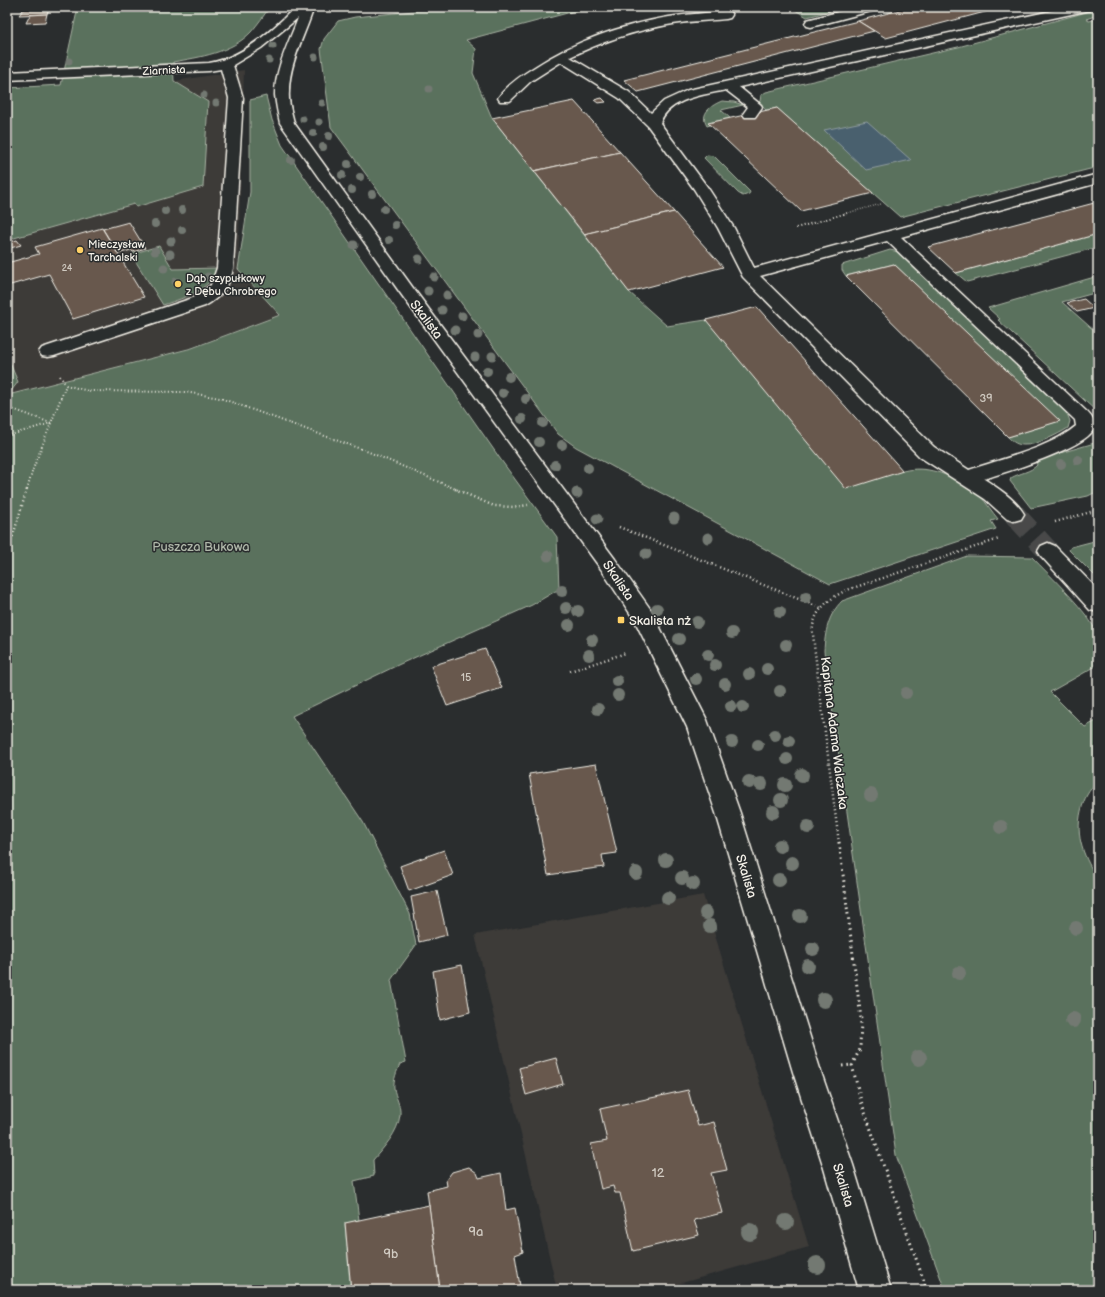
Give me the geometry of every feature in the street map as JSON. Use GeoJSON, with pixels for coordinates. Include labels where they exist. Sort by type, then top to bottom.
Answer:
{"type":"FeatureCollection","features":[{"type":"Feature","properties":{"kind":"street","name":"Ziarnista"},"geometry":{"type":"LineString","coordinates":[[7,76],[209,67],[226,63],[268,36],[288,21],[302,7]]}},
{"type":"Feature","properties":{"kind":"street","name":"Skalista"},"geometry":{"type":"LineString","coordinates":[[308,7],[284,75],[282,93],[283,110],[287,123],[406,291],[608,564],[643,616],[700,727],[876,1290]]}},
{"type":"Feature","properties":{"kind":"street"},"geometry":{"type":"LineString","coordinates":[[811,23],[871,7]]}},
{"type":"Feature","properties":{"kind":"street"},"geometry":{"type":"LineString","coordinates":[[653,122],[655,114],[661,108],[675,100],[693,93],[1085,7]]}},
{"type":"Feature","properties":{"kind":"street"},"geometry":{"type":"LineString","coordinates":[[505,98],[529,77],[561,57],[589,44],[625,31],[669,21],[726,15]]}},
{"type":"Feature","properties":{"kind":"street"},"geometry":{"type":"LineString","coordinates":[[561,57],[624,95],[653,122],[701,188],[726,228],[749,274],[927,452],[992,494],[1014,514]]}},
{"type":"Feature","properties":{"kind":"street"},"geometry":{"type":"LineString","coordinates":[[48,352],[199,302],[212,294],[223,281],[236,98],[226,63]]}},
{"type":"Feature","properties":{"kind":"street"},"geometry":{"type":"LineString","coordinates":[[728,85],[754,105],[755,107],[750,114]]}},
{"type":"Feature","properties":{"kind":"street"},"geometry":{"type":"LineString","coordinates":[[749,274],[1098,178]]}},
{"type":"Feature","properties":{"kind":"street"},"geometry":{"type":"LineString","coordinates":[[890,235],[1081,416],[1085,422],[1085,428],[1081,433],[1065,442],[967,478]]}},
{"type":"Feature","properties":{"kind":"street"},"geometry":{"type":"LineString","coordinates":[[1048,551],[1098,604]]}},
{"type":"Feature","properties":{"kind":"path"},"geometry":{"type":"LineString","coordinates":[[796,228],[881,204]]}},
{"type":"Feature","properties":{"kind":"path"},"geometry":{"type":"LineString","coordinates":[[59,374],[66,385],[88,391],[184,392],[220,398],[369,452],[494,506],[515,507],[531,504]]}},
{"type":"Feature","properties":{"kind":"path"},"geometry":{"type":"LineString","coordinates":[[7,556],[33,469],[66,385]]}},
{"type":"Feature","properties":{"kind":"path"},"geometry":{"type":"LineString","coordinates":[[7,406],[51,423]]}},
{"type":"Feature","properties":{"kind":"path"},"geometry":{"type":"LineString","coordinates":[[7,436],[51,423]]}},
{"type":"Feature","properties":{"kind":"path"},"geometry":{"type":"LineString","coordinates":[[1054,523],[1098,510]]}},
{"type":"Feature","properties":{"kind":"path"},"geometry":{"type":"LineString","coordinates":[[613,524],[821,608]]}},
{"type":"Feature","properties":{"kind":"path","name":"Kapitana Adama Walczaka"},"geometry":{"type":"LineString","coordinates":[[927,1290],[861,1101],[852,1064],[860,1049],[861,1019],[814,644],[813,625],[821,608],[833,597],[847,590],[1005,537]]}},
{"type":"Feature","properties":{"kind":"path"},"geometry":{"type":"LineString","coordinates":[[7,544],[12,541]]}},
{"type":"Feature","properties":{"kind":"path"},"geometry":{"type":"LineString","coordinates":[[570,671],[629,652]]}},
{"type":"Feature","properties":{"kind":"shaded area"},"geometry":{"type":"Polygon","coordinates":[[[244,70],[238,269],[280,315],[190,348],[7,396],[7,240],[134,204],[136,207],[203,187],[174,81],[244,70]]]}},
{"type":"Feature","properties":{"kind":"shaded area"},"geometry":{"type":"Polygon","coordinates":[[[703,895],[809,1247],[657,1290],[557,1290],[475,935],[703,895]]]}},
{"type":"Feature","properties":{"kind":"green space"},"geometry":{"type":"Polygon","coordinates":[[[78,7],[270,7],[251,32],[234,45],[215,53],[173,62],[174,81],[208,102],[203,187],[136,207],[134,204],[7,240],[7,88],[61,85],[78,7]]]}},
{"type":"Feature","properties":{"kind":"green space"},"geometry":{"type":"Polygon","coordinates":[[[453,7],[590,7],[466,40],[476,49],[473,73],[492,118],[629,292],[667,326],[706,320],[903,471],[920,469],[937,472],[953,478],[968,487],[983,499],[998,519],[991,521],[996,529],[830,584],[576,447],[558,434],[331,127],[321,49],[324,39],[338,21],[355,17],[453,7]]]}},
{"type":"Feature","properties":{"kind":"green space"},"geometry":{"type":"Polygon","coordinates":[[[790,7],[823,7],[830,11],[807,17],[790,7]]]}},
{"type":"Feature","properties":{"kind":"green space"},"geometry":{"type":"Polygon","coordinates":[[[1098,9],[1098,15],[1086,19],[1089,21],[1098,19],[1098,167],[900,217],[777,108],[766,110],[758,103],[761,95],[766,92],[958,47],[1098,9]]]}},
{"type":"Feature","properties":{"kind":"green space","name":"Puszcza Bukowa"},"geometry":{"type":"Polygon","coordinates":[[[266,96],[272,120],[282,145],[501,460],[557,537],[559,589],[532,605],[400,664],[292,716],[363,822],[410,914],[416,945],[391,980],[406,1062],[400,1064],[394,1082],[394,1088],[400,1108],[400,1115],[399,1122],[393,1134],[373,1160],[374,1176],[354,1181],[359,1220],[345,1224],[350,1283],[344,1290],[7,1290],[7,356],[18,382],[8,395],[192,348],[280,315],[238,269],[250,192],[250,100],[266,96]]]}},
{"type":"Feature","properties":{"kind":"green space"},"geometry":{"type":"Polygon","coordinates":[[[722,101],[734,102],[743,105],[721,110],[730,118],[709,123],[710,125],[707,126],[705,121],[706,113],[711,107],[722,101]]]}},
{"type":"Feature","properties":{"kind":"green space"},"geometry":{"type":"Polygon","coordinates":[[[707,155],[714,156],[750,192],[749,194],[743,196],[738,193],[704,158],[707,155]]]}},
{"type":"Feature","properties":{"kind":"green space"},"geometry":{"type":"Polygon","coordinates":[[[1098,234],[1098,247],[967,282],[956,273],[1098,234]]]}},
{"type":"Feature","properties":{"kind":"green space"},"geometry":{"type":"Polygon","coordinates":[[[159,246],[173,269],[220,268],[208,283],[196,292],[163,305],[131,254],[159,246]]]}},
{"type":"Feature","properties":{"kind":"green space"},"geometry":{"type":"Polygon","coordinates":[[[890,250],[899,252],[1066,411],[1070,421],[1068,428],[1034,444],[1022,445],[1013,442],[1008,437],[1059,421],[894,264],[846,276],[842,270],[842,265],[890,250]]]}},
{"type":"Feature","properties":{"kind":"green space"},"geometry":{"type":"Polygon","coordinates":[[[1098,276],[1098,292],[1062,302],[1098,334],[1098,413],[998,320],[1000,319],[988,308],[1098,276]]]}},
{"type":"Feature","properties":{"kind":"green space"},"geometry":{"type":"Polygon","coordinates":[[[1098,442],[1098,491],[1088,496],[1031,508],[1010,481],[1011,478],[1028,471],[1037,465],[1036,460],[1098,442]]]}},
{"type":"Feature","properties":{"kind":"green space"},"geometry":{"type":"Polygon","coordinates":[[[1098,540],[1098,579],[1069,550],[1071,547],[1098,540]]]}},
{"type":"Feature","properties":{"kind":"green space"},"geometry":{"type":"Polygon","coordinates":[[[967,556],[1032,557],[1078,605],[1093,625],[1098,638],[1098,665],[1050,692],[1085,727],[1098,720],[1098,782],[1087,795],[1081,811],[1079,830],[1085,855],[1098,879],[1098,1290],[945,1290],[896,1155],[824,651],[825,637],[830,618],[837,606],[842,601],[967,556]]]}},
{"type":"Feature","properties":{"kind":"water"},"geometry":{"type":"Polygon","coordinates":[[[867,121],[911,160],[866,170],[824,130],[867,121]]]}},
{"type":"Feature","properties":{"kind":"building"},"geometry":{"type":"Polygon","coordinates":[[[911,7],[1004,7],[886,38],[858,21],[911,7]]]}},
{"type":"Feature","properties":{"kind":"building"},"geometry":{"type":"Polygon","coordinates":[[[49,9],[47,14],[19,15],[23,10],[49,9]]]}},
{"type":"Feature","properties":{"kind":"building"},"geometry":{"type":"Polygon","coordinates":[[[47,14],[45,22],[26,23],[30,15],[47,14]]]}},
{"type":"Feature","properties":{"kind":"building"},"geometry":{"type":"Polygon","coordinates":[[[858,21],[874,31],[638,92],[624,80],[858,21]]]}},
{"type":"Feature","properties":{"kind":"building"},"geometry":{"type":"Polygon","coordinates":[[[602,98],[606,102],[598,103],[594,100],[602,98]]]}},
{"type":"Feature","properties":{"kind":"building"},"geometry":{"type":"Polygon","coordinates":[[[574,101],[620,152],[534,171],[492,118],[574,101]]]}},
{"type":"Feature","properties":{"kind":"building"},"geometry":{"type":"Polygon","coordinates":[[[777,108],[873,193],[801,211],[708,123],[777,108]]]}},
{"type":"Feature","properties":{"kind":"building"},"geometry":{"type":"Polygon","coordinates":[[[620,152],[674,212],[584,234],[534,171],[620,152]]]}},
{"type":"Feature","properties":{"kind":"building"},"geometry":{"type":"Polygon","coordinates":[[[1098,202],[1098,234],[956,273],[928,247],[1098,202]]]}},
{"type":"Feature","properties":{"kind":"building"},"geometry":{"type":"Polygon","coordinates":[[[674,212],[723,267],[629,292],[584,234],[674,212]]]}},
{"type":"Feature","properties":{"kind":"building"},"geometry":{"type":"Polygon","coordinates":[[[129,222],[145,248],[133,252],[131,250],[118,254],[103,229],[129,222]]]}},
{"type":"Feature","properties":{"kind":"building"},"geometry":{"type":"Polygon","coordinates":[[[102,228],[144,297],[73,319],[49,274],[7,286],[7,263],[39,254],[35,247],[102,228]]]}},
{"type":"Feature","properties":{"kind":"building"},"geometry":{"type":"Polygon","coordinates":[[[17,240],[21,245],[7,249],[7,243],[17,240]]]}},
{"type":"Feature","properties":{"kind":"building"},"geometry":{"type":"Polygon","coordinates":[[[894,264],[1060,421],[1008,437],[846,276],[894,264]]]}},
{"type":"Feature","properties":{"kind":"building"},"geometry":{"type":"Polygon","coordinates":[[[1084,299],[1094,308],[1077,312],[1067,303],[1084,299]]]}},
{"type":"Feature","properties":{"kind":"building"},"geometry":{"type":"Polygon","coordinates":[[[757,307],[903,471],[846,489],[706,320],[757,307]]]}},
{"type":"Feature","properties":{"kind":"building"},"geometry":{"type":"Polygon","coordinates":[[[485,649],[502,688],[447,706],[431,666],[485,649]]]}},
{"type":"Feature","properties":{"kind":"building"},"geometry":{"type":"Polygon","coordinates":[[[596,764],[617,853],[602,855],[604,867],[548,875],[529,774],[596,764]]]}},
{"type":"Feature","properties":{"kind":"building"},"geometry":{"type":"Polygon","coordinates":[[[444,850],[453,875],[409,891],[400,866],[444,850]]]}},
{"type":"Feature","properties":{"kind":"building"},"geometry":{"type":"Polygon","coordinates":[[[437,891],[447,935],[419,942],[411,897],[437,891]]]}},
{"type":"Feature","properties":{"kind":"building"},"geometry":{"type":"Polygon","coordinates":[[[462,965],[470,1012],[440,1020],[433,971],[462,965]]]}},
{"type":"Feature","properties":{"kind":"building"},"geometry":{"type":"Polygon","coordinates":[[[556,1058],[563,1084],[526,1095],[519,1068],[556,1058]]]}},
{"type":"Feature","properties":{"kind":"building"},"geometry":{"type":"Polygon","coordinates":[[[688,1090],[698,1126],[714,1122],[727,1170],[711,1173],[722,1213],[694,1220],[699,1235],[633,1251],[620,1193],[615,1193],[613,1186],[601,1189],[591,1144],[607,1141],[600,1109],[688,1090]]]}},
{"type":"Feature","properties":{"kind":"building"},"geometry":{"type":"Polygon","coordinates":[[[469,1167],[477,1173],[479,1178],[501,1173],[506,1210],[515,1208],[523,1252],[515,1255],[520,1286],[503,1290],[440,1290],[427,1191],[447,1186],[446,1180],[452,1172],[469,1167]]]}},
{"type":"Feature","properties":{"kind":"building"},"geometry":{"type":"Polygon","coordinates":[[[429,1205],[440,1290],[351,1290],[345,1223],[429,1205]]]}},
{"type":"Feature","properties":{"kind":"tunnel"},"geometry":{"type":"LineString","coordinates":[[1014,514],[1048,551]]}},
{"type":"Feature","properties":{"kind":"place","name":"Mieczysław Tarchalski"},"geometry":{"type":"Point","coordinates":[80,250]}},
{"type":"Feature","properties":{"kind":"place","name":"Dąb szypułkowy z Dębu Chrobrego"},"geometry":{"type":"Point","coordinates":[178,284]}},
{"type":"Feature","properties":{"kind":"place","name":"Skalista nż"},"geometry":{"type":"Point","coordinates":[621,620]}}]}
